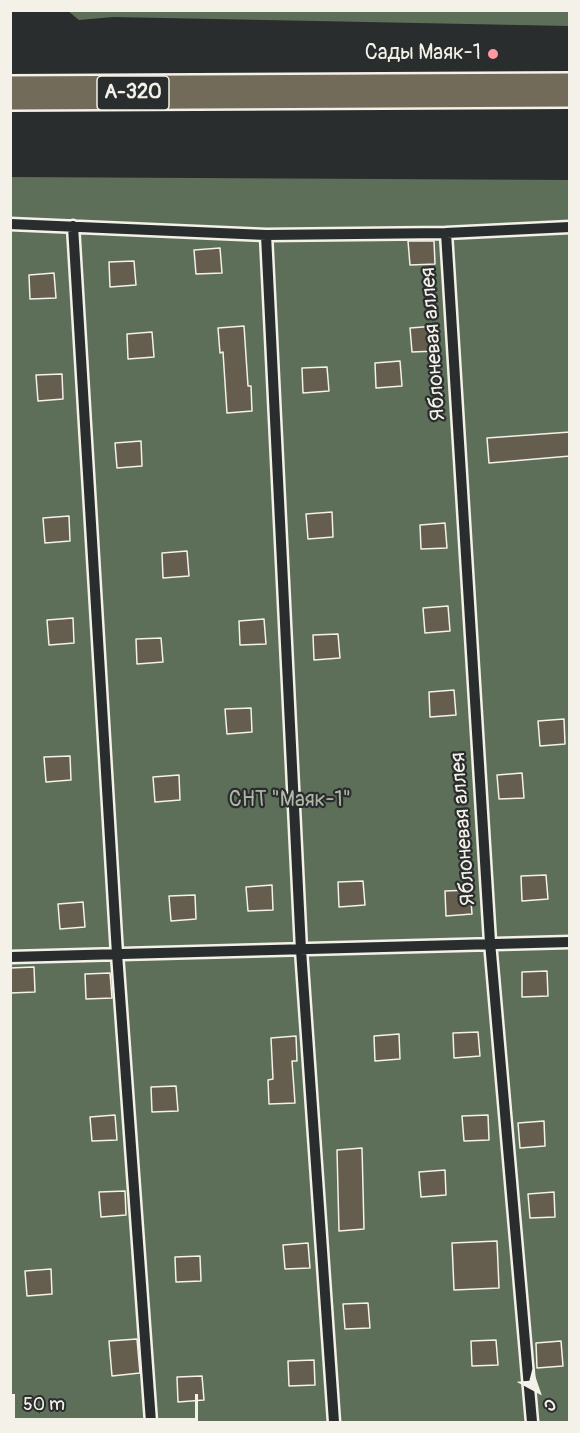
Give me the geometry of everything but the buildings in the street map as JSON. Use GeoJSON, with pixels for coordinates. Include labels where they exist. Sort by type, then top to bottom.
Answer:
{"type":"FeatureCollection","features":[{"type":"Feature","properties":{"kind":"highway","name":"А-320"},"geometry":{"type":"LineString","coordinates":[[10,93],[570,90]]}},
{"type":"Feature","properties":{"kind":"lane"},"geometry":{"type":"LineString","coordinates":[[10,224],[266,235],[446,233],[570,227]]}},
{"type":"Feature","properties":{"kind":"lane"},"geometry":{"type":"LineString","coordinates":[[73,226],[117,954],[151,1422]]}},
{"type":"Feature","properties":{"kind":"lane","name":"Яблоневая аллея"},"geometry":{"type":"LineString","coordinates":[[446,233],[490,942],[532,1422]]}},
{"type":"Feature","properties":{"kind":"lane"},"geometry":{"type":"LineString","coordinates":[[266,235],[301,950],[334,1422]]}},
{"type":"Feature","properties":{"kind":"lane"},"geometry":{"type":"LineString","coordinates":[[10,957],[301,950],[490,942],[570,942]]}},
{"type":"Feature","properties":{"kind":"green space"},"geometry":{"type":"Polygon","coordinates":[[[569,10],[569,26],[113,17],[79,20],[68,11],[569,10]]]}},
{"type":"Feature","properties":{"kind":"green space","name":"СНТ \"Маяк-1\""},"geometry":{"type":"Polygon","coordinates":[[[10,177],[569,180],[569,1422],[11,1422],[10,177]]]}},
{"type":"Feature","properties":{"kind":"place","name":"Сады Маяк-1"},"geometry":{"type":"Point","coordinates":[493,54]}}]}
